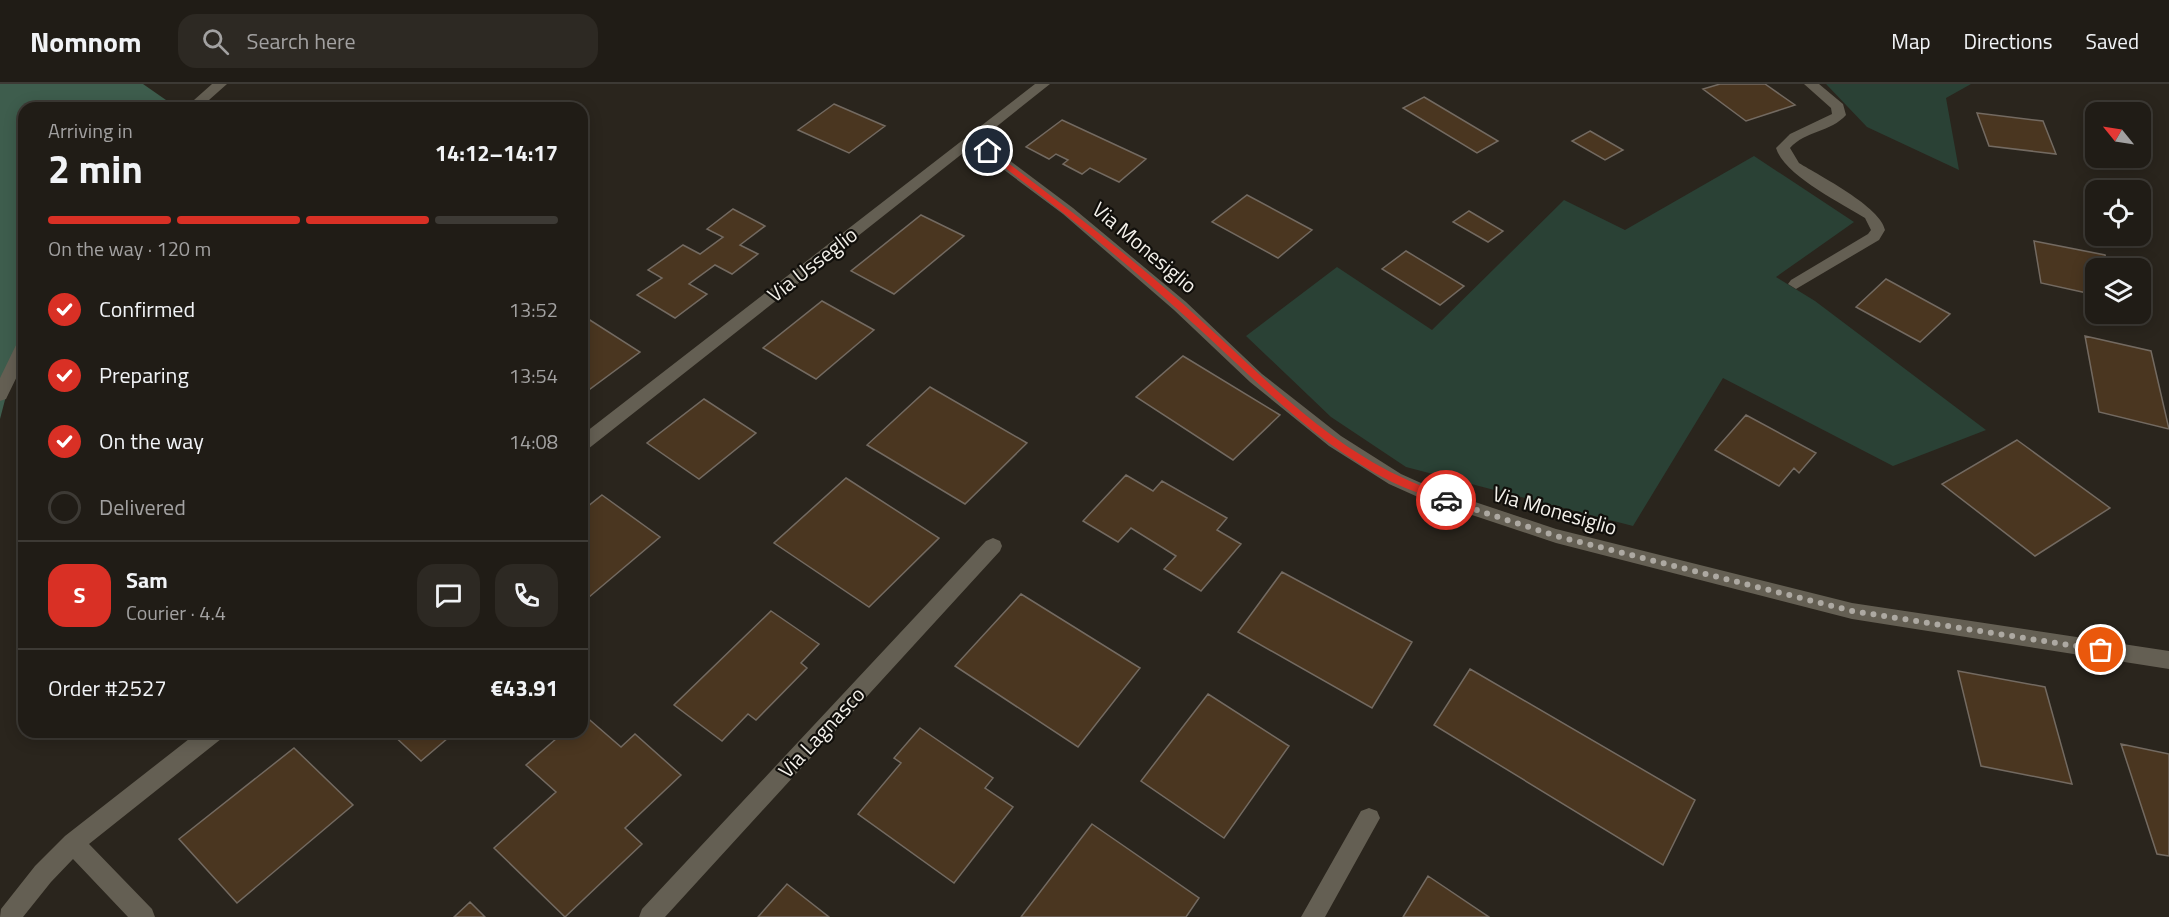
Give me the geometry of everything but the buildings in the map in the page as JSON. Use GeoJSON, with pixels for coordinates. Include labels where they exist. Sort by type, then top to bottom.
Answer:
{"type":"FeatureCollection","features":[{"type":"Feature","properties":{"kind":"street"},"geometry":{"type":"LineString","coordinates":[[199,102],[220,84]]}},
{"type":"Feature","properties":{"kind":"street","name":"Via Usseglio"},"geometry":{"type":"LineString","coordinates":[[588,439],[1043,84]]}},
{"type":"Feature","properties":{"kind":"street"},"geometry":{"type":"LineString","coordinates":[[1796,284],[1874,237],[1878,230],[1877,224],[1870,215],[1794,166],[1785,155],[1783,147],[1791,138],[1832,121],[1839,115],[1838,107],[1811,84]]}},
{"type":"Feature","properties":{"kind":"street","name":"Via Monesiglio"},"geometry":{"type":"LineString","coordinates":[[972,139],[1068,212],[1180,306],[1256,378],[1335,441],[1370,465],[1414,487],[1556,536],[1841,609],[1919,623],[2169,660]]}},
{"type":"Feature","properties":{"kind":"street"},"geometry":{"type":"LineString","coordinates":[[0,395],[18,358]]}},
{"type":"Feature","properties":{"kind":"street","name":"Via Lagnasco"},"geometry":{"type":"LineString","coordinates":[[650,917],[993,546]]}},
{"type":"Feature","properties":{"kind":"street"},"geometry":{"type":"LineString","coordinates":[[9,917],[43,874],[73,843],[206,738]]}},
{"type":"Feature","properties":{"kind":"street"},"geometry":{"type":"LineString","coordinates":[[1312,917],[1369,818]]}},
{"type":"Feature","properties":{"kind":"street"},"geometry":{"type":"LineString","coordinates":[[73,843],[144,917]]}},
{"type":"Feature","properties":{"kind":"green space"},"geometry":{"type":"Polygon","coordinates":[[[0,84],[143,84],[166,100],[166,102],[18,102],[18,350],[0,419],[0,84]]]}},
{"type":"Feature","properties":{"kind":"green space"},"geometry":{"type":"Polygon","coordinates":[[[1826,84],[1971,84],[1946,98],[1959,170],[1867,127],[1826,84]]]}},
{"type":"Feature","properties":{"kind":"green space"},"geometry":{"type":"Polygon","coordinates":[[[1754,156],[1854,222],[1776,277],[1815,301],[1986,430],[1893,466],[1723,378],[1633,526],[1406,467],[1331,417],[1246,336],[1337,267],[1432,330],[1564,200],[1625,230],[1754,156]]]}},
{"type":"Feature","properties":{"kind":"way so far"},"geometry":{"type":"LineString","coordinates":[[1446,500],[1556,536],[1799,599],[1919,623],[2101,650]]}},
{"type":"Feature","properties":{"kind":"route"},"geometry":{"type":"LineString","coordinates":[[988,151],[1068,212],[1180,306],[1256,378],[1335,441],[1395,479],[1446,500]]}}]}
